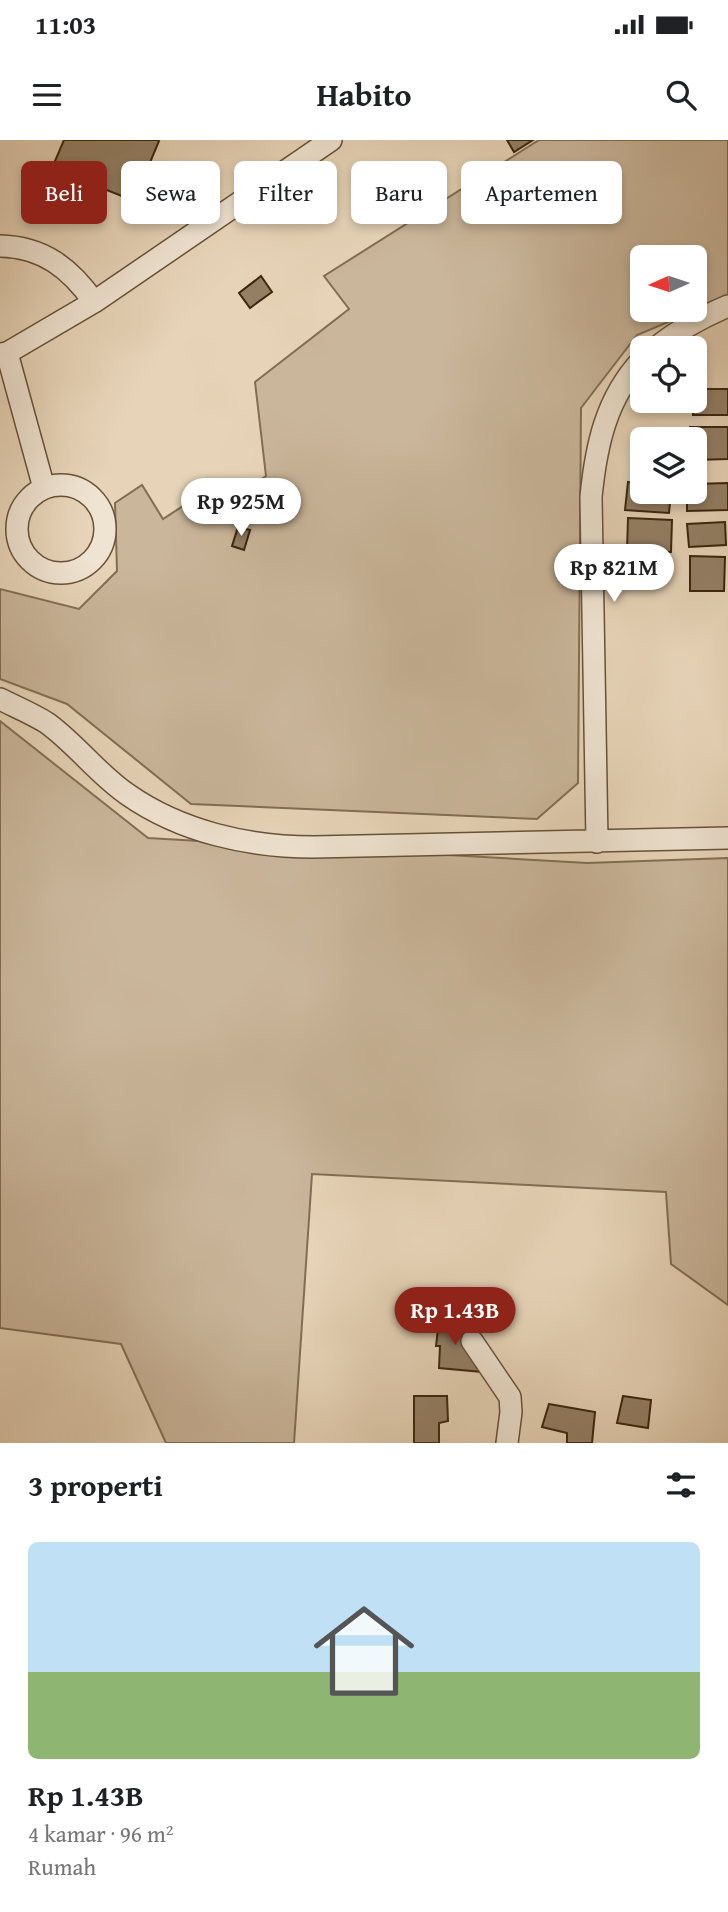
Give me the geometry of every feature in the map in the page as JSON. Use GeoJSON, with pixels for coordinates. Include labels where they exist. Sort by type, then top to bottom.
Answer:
{"type":"FeatureCollection","features":[{"type":"Feature","properties":{"kind":"street"},"geometry":{"type":"LineString","coordinates":[[44,488],[3,353],[94,302],[331,140]]}},
{"type":"Feature","properties":{"kind":"street"},"geometry":{"type":"LineString","coordinates":[[0,246],[19,247],[43,254],[78,280],[94,302]]}},
{"type":"Feature","properties":{"kind":"street"},"geometry":{"type":"LineString","coordinates":[[672,336],[728,306]]}},
{"type":"Feature","properties":{"kind":"street"},"geometry":{"type":"LineString","coordinates":[[597,842],[592,497],[595,458],[605,419],[618,391],[630,376]]}},
{"type":"Feature","properties":{"kind":"street"},"geometry":{"type":"LineString","coordinates":[[73,486],[86,492],[103,515],[103,544],[96,557],[85,567],[71,572],[43,570],[22,550],[18,521],[32,496],[44,488],[73,486]]}},
{"type":"Feature","properties":{"kind":"street"},"geometry":{"type":"LineString","coordinates":[[0,699],[48,724],[96,769],[151,809],[182,824],[248,842],[277,847],[728,838]]}},
{"type":"Feature","properties":{"kind":"street"},"geometry":{"type":"LineString","coordinates":[[472,1341],[510,1397],[507,1443]]}},
{"type":"Feature","properties":{"kind":"shaded area"},"geometry":{"type":"Polygon","coordinates":[[[539,140],[728,140],[728,297],[707,306],[707,245],[630,245],[630,322],[668,322],[636,336],[630,336],[630,344],[581,408],[578,783],[537,819],[191,804],[67,704],[0,679],[0,589],[79,609],[117,571],[115,503],[142,485],[163,519],[203,493],[220,505],[266,476],[255,382],[349,309],[324,276],[406,224],[447,224],[447,198],[461,189],[461,224],[622,224],[622,161],[506,161],[539,140]]]}},
{"type":"Feature","properties":{"kind":"shaded area"},"geometry":{"type":"Polygon","coordinates":[[[0,721],[148,838],[587,863],[728,858],[728,1305],[671,1264],[666,1192],[312,1174],[294,1443],[166,1443],[121,1344],[0,1328],[0,721]]]}},
{"type":"Feature","properties":{"kind":"building"},"geometry":{"type":"Polygon","coordinates":[[[64,140],[159,141],[151,161],[121,161],[121,196],[107,190],[107,161],[55,161],[64,140]]]}},
{"type":"Feature","properties":{"kind":"building"},"geometry":{"type":"Polygon","coordinates":[[[507,140],[533,140],[514,152],[507,140]]]}},
{"type":"Feature","properties":{"kind":"building"},"geometry":{"type":"Polygon","coordinates":[[[261,276],[272,292],[250,308],[239,293],[261,276]]]}},
{"type":"Feature","properties":{"kind":"building"},"geometry":{"type":"Polygon","coordinates":[[[707,389],[728,389],[728,415],[693,415],[707,413],[707,389]]]}},
{"type":"Feature","properties":{"kind":"building"},"geometry":{"type":"Polygon","coordinates":[[[707,427],[728,427],[728,459],[707,460],[707,427]]]}},
{"type":"Feature","properties":{"kind":"building"},"geometry":{"type":"Polygon","coordinates":[[[628,482],[630,504],[670,504],[669,513],[625,510],[628,482]]]}},
{"type":"Feature","properties":{"kind":"building"},"geometry":{"type":"Polygon","coordinates":[[[728,483],[728,510],[687,511],[687,504],[707,504],[707,484],[728,483]]]}},
{"type":"Feature","properties":{"kind":"building"},"geometry":{"type":"Polygon","coordinates":[[[628,518],[672,520],[671,552],[627,550],[628,518]]]}},
{"type":"Feature","properties":{"kind":"building"},"geometry":{"type":"Polygon","coordinates":[[[725,522],[726,545],[689,547],[687,524],[725,522]]]}},
{"type":"Feature","properties":{"kind":"building"},"geometry":{"type":"Polygon","coordinates":[[[238,527],[250,530],[244,550],[232,546],[238,527]]]}},
{"type":"Feature","properties":{"kind":"building"},"geometry":{"type":"Polygon","coordinates":[[[690,556],[725,557],[724,591],[690,591],[690,556]]]}},
{"type":"Feature","properties":{"kind":"building"},"geometry":{"type":"Polygon","coordinates":[[[439,1320],[468,1321],[464,1342],[483,1372],[439,1368],[440,1346],[436,1346],[439,1320]]]}},
{"type":"Feature","properties":{"kind":"building"},"geometry":{"type":"Polygon","coordinates":[[[414,1396],[447,1396],[448,1421],[439,1423],[439,1443],[414,1443],[414,1396]]]}},
{"type":"Feature","properties":{"kind":"building"},"geometry":{"type":"Polygon","coordinates":[[[623,1396],[651,1400],[648,1428],[617,1423],[623,1396]]]}},
{"type":"Feature","properties":{"kind":"building"},"geometry":{"type":"Polygon","coordinates":[[[549,1404],[595,1412],[592,1443],[567,1443],[567,1433],[542,1427],[549,1404]]]}}]}
